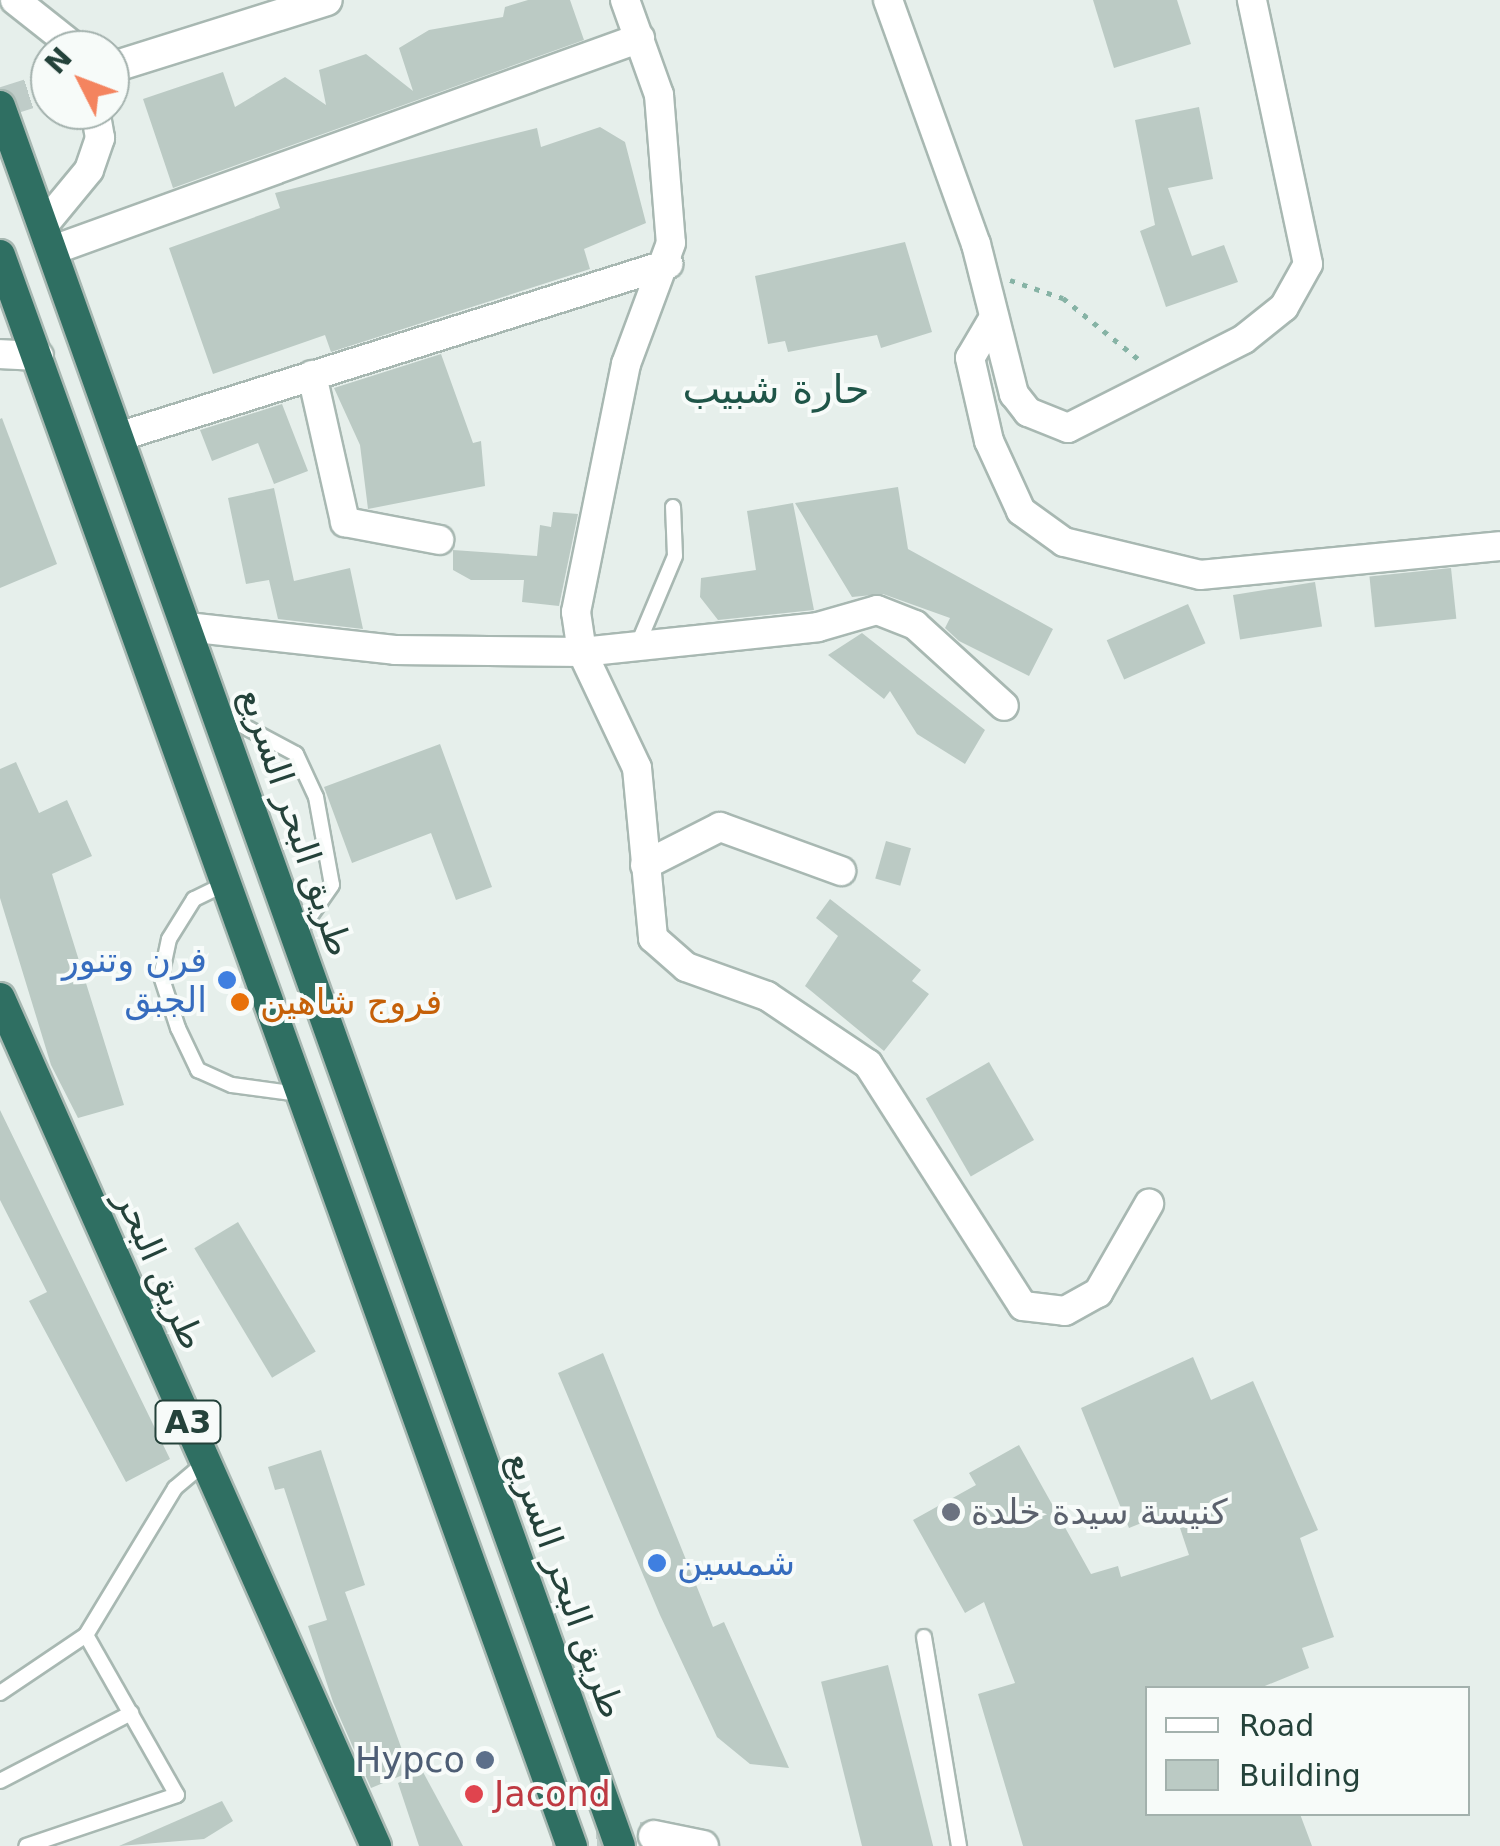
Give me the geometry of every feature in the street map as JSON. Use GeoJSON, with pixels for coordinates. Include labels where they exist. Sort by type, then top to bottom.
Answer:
{"type":"FeatureCollection","features":[{"type":"Feature","properties":{"kind":"highway","name":"طريق البحر السريع"},"geometry":{"type":"LineString","coordinates":[[0,106],[52,235],[118,436],[620,1846]]}},
{"type":"Feature","properties":{"kind":"highway"},"geometry":{"type":"LineString","coordinates":[[0,256],[572,1846]]}},
{"type":"Feature","properties":{"kind":"highway","name":"طريق البحر"},"geometry":{"type":"LineString","coordinates":[[0,998],[376,1846]]}},
{"type":"Feature","properties":{"kind":"street"},"geometry":{"type":"LineString","coordinates":[[15,0],[53,30]]}},
{"type":"Feature","properties":{"kind":"street"},"geometry":{"type":"LineString","coordinates":[[130,62],[326,0]]}},
{"type":"Feature","properties":{"kind":"street"},"geometry":{"type":"LineString","coordinates":[[625,0],[640,38],[668,149],[668,264],[616,406],[579,592],[582,652],[637,768],[652,938],[686,968],[767,996],[868,1064],[1023,1306],[1065,1311],[1098,1293],[1149,1204]]}},
{"type":"Feature","properties":{"kind":"street"},"geometry":{"type":"LineString","coordinates":[[888,0],[987,279],[1014,394],[1056,428],[1091,422],[1272,318],[1308,264],[1252,0]]}},
{"type":"Feature","properties":{"kind":"street"},"geometry":{"type":"LineString","coordinates":[[52,235],[640,38]]}},
{"type":"Feature","properties":{"kind":"street"},"geometry":{"type":"LineString","coordinates":[[52,235],[89,170],[100,138],[99,130]]}},
{"type":"Feature","properties":{"kind":"street"},"geometry":{"type":"LineString","coordinates":[[118,436],[668,264]]}},
{"type":"Feature","properties":{"kind":"street"},"geometry":{"type":"LineString","coordinates":[[994,319],[970,358],[989,441],[1021,511],[1064,542],[1200,575],[1500,546]]}},
{"type":"Feature","properties":{"kind":"street"},"geometry":{"type":"LineString","coordinates":[[0,354],[39,356]]}},
{"type":"Feature","properties":{"kind":"street"},"geometry":{"type":"LineString","coordinates":[[312,375],[345,522],[439,540]]}},
{"type":"Feature","properties":{"kind":"street"},"geometry":{"type":"LineString","coordinates":[[187,627],[395,650],[582,652],[636,650],[878,610],[915,625],[1004,706]]}},
{"type":"Feature","properties":{"kind":"street"},"geometry":{"type":"LineString","coordinates":[[645,865],[720,827],[841,871]]}},
{"type":"Feature","properties":{"kind":"street"},"geometry":{"type":"LineString","coordinates":[[654,1836],[702,1846]]}},
{"type":"Feature","properties":{"kind":"lane"},"geometry":{"type":"LineString","coordinates":[[636,650],[675,556],[673,507]]}},
{"type":"Feature","properties":{"kind":"lane"},"geometry":{"type":"LineString","coordinates":[[217,712],[296,754],[316,797],[332,886],[296,936]]}},
{"type":"Feature","properties":{"kind":"lane"},"geometry":{"type":"LineString","coordinates":[[228,882],[194,899],[169,939],[161,976],[178,1028],[198,1070],[232,1086],[300,1094]]}},
{"type":"Feature","properties":{"kind":"lane"},"geometry":{"type":"LineString","coordinates":[[0,1692],[86,1634],[175,1488],[208,1461]]}},
{"type":"Feature","properties":{"kind":"lane"},"geometry":{"type":"LineString","coordinates":[[26,1846],[177,1795],[86,1634]]}},
{"type":"Feature","properties":{"kind":"lane"},"geometry":{"type":"LineString","coordinates":[[924,1637],[959,1846]]}},
{"type":"Feature","properties":{"kind":"lane"},"geometry":{"type":"LineString","coordinates":[[0,1782],[131,1713]]}},
{"type":"Feature","properties":{"kind":"path"},"geometry":{"type":"LineString","coordinates":[[987,279],[1063,298],[1164,382]]}},
{"type":"Feature","properties":{"kind":"building"},"geometry":{"type":"Polygon","coordinates":[[[528,0],[570,0],[584,40],[173,188],[143,99],[223,72],[235,107],[285,77],[326,105],[319,70],[366,54],[413,91],[399,48],[429,30],[503,17],[505,7],[528,0]]]}},
{"type":"Feature","properties":{"kind":"building"},"geometry":{"type":"Polygon","coordinates":[[[1093,0],[1177,0],[1191,44],[1114,68],[1093,0]]]}},
{"type":"Feature","properties":{"kind":"building"},"geometry":{"type":"Polygon","coordinates":[[[1199,107],[1213,179],[1168,188],[1192,256],[1224,245],[1238,282],[1166,307],[1140,231],[1155,225],[1135,120],[1199,107]]]}},
{"type":"Feature","properties":{"kind":"building"},"geometry":{"type":"Polygon","coordinates":[[[600,127],[625,142],[646,223],[584,249],[590,269],[331,352],[325,335],[213,374],[169,248],[280,208],[275,193],[537,128],[541,147],[600,127]]]}},
{"type":"Feature","properties":{"kind":"building"},"geometry":{"type":"Polygon","coordinates":[[[905,242],[932,332],[881,348],[877,335],[788,352],[785,341],[768,344],[755,276],[905,242]]]}},
{"type":"Feature","properties":{"kind":"building"},"geometry":{"type":"Polygon","coordinates":[[[441,354],[473,443],[481,441],[485,486],[368,509],[360,445],[334,388],[441,354]]]}},
{"type":"Feature","properties":{"kind":"building"},"geometry":{"type":"Polygon","coordinates":[[[282,404],[308,471],[274,484],[258,443],[212,461],[200,430],[282,404]]]}},
{"type":"Feature","properties":{"kind":"building"},"geometry":{"type":"Polygon","coordinates":[[[0,419],[57,564],[0,588],[0,419]]]}},
{"type":"Feature","properties":{"kind":"building"},"geometry":{"type":"Polygon","coordinates":[[[898,487],[908,549],[1053,629],[1029,676],[959,641],[945,628],[950,618],[883,594],[852,597],[795,503],[898,487]]]}},
{"type":"Feature","properties":{"kind":"building"},"geometry":{"type":"Polygon","coordinates":[[[274,488],[294,581],[350,568],[363,629],[278,619],[269,580],[246,584],[228,498],[274,488]]]}},
{"type":"Feature","properties":{"kind":"building"},"geometry":{"type":"Polygon","coordinates":[[[793,503],[814,610],[718,620],[700,597],[701,578],[756,570],[747,511],[793,503]]]}},
{"type":"Feature","properties":{"kind":"building"},"geometry":{"type":"Polygon","coordinates":[[[553,512],[578,514],[559,606],[522,602],[524,580],[471,580],[453,570],[453,550],[537,556],[540,525],[551,527],[553,512]]]}},
{"type":"Feature","properties":{"kind":"building"},"geometry":{"type":"Polygon","coordinates":[[[1451,568],[1456,619],[1375,627],[1369,577],[1451,568]]]}},
{"type":"Feature","properties":{"kind":"building"},"geometry":{"type":"Polygon","coordinates":[[[1315,582],[1322,626],[1240,639],[1233,595],[1315,582]]]}},
{"type":"Feature","properties":{"kind":"building"},"geometry":{"type":"Polygon","coordinates":[[[1188,604],[1205,643],[1124,679],[1107,640],[1188,604]]]}},
{"type":"Feature","properties":{"kind":"building"},"geometry":{"type":"Polygon","coordinates":[[[862,633],[985,730],[965,764],[917,734],[890,691],[884,699],[828,655],[862,633]]]}},
{"type":"Feature","properties":{"kind":"building"},"geometry":{"type":"Polygon","coordinates":[[[440,744],[492,887],[456,900],[431,833],[352,863],[324,787],[440,744]]]}},
{"type":"Feature","properties":{"kind":"building"},"geometry":{"type":"Polygon","coordinates":[[[16,762],[39,813],[67,800],[92,856],[52,874],[124,1105],[78,1118],[51,1065],[0,898],[0,769],[16,762]]]}},
{"type":"Feature","properties":{"kind":"building"},"geometry":{"type":"Polygon","coordinates":[[[886,841],[911,848],[900,886],[875,878],[886,841]]]}},
{"type":"Feature","properties":{"kind":"building"},"geometry":{"type":"Polygon","coordinates":[[[830,899],[921,970],[912,981],[929,994],[884,1051],[805,986],[838,936],[816,918],[830,899]]]}},
{"type":"Feature","properties":{"kind":"building"},"geometry":{"type":"Polygon","coordinates":[[[989,1062],[1034,1140],[971,1176],[926,1098],[989,1062]]]}},
{"type":"Feature","properties":{"kind":"building"},"geometry":{"type":"Polygon","coordinates":[[[0,1110],[170,1459],[126,1482],[29,1301],[47,1292],[0,1200],[0,1110]]]}},
{"type":"Feature","properties":{"kind":"building"},"geometry":{"type":"Polygon","coordinates":[[[238,1222],[316,1351],[272,1378],[194,1248],[238,1222]]]}},
{"type":"Feature","properties":{"kind":"building"},"geometry":{"type":"Polygon","coordinates":[[[603,1353],[713,1627],[724,1622],[789,1768],[750,1764],[717,1737],[660,1615],[558,1373],[603,1353]]]}},
{"type":"Feature","properties":{"kind":"building"},"geometry":{"type":"Polygon","coordinates":[[[1193,1357],[1211,1400],[1253,1381],[1318,1530],[1300,1538],[1334,1637],[1302,1648],[1309,1668],[1265,1686],[1145,1686],[1145,1816],[1301,1816],[1312,1846],[1023,1846],[978,1694],[1015,1683],[984,1602],[965,1613],[913,1520],[976,1485],[969,1473],[1019,1445],[1091,1574],[1118,1566],[1121,1577],[1189,1555],[1174,1510],[1129,1528],[1081,1408],[1193,1357]]]}},
{"type":"Feature","properties":{"kind":"building"},"geometry":{"type":"Polygon","coordinates":[[[321,1450],[365,1585],[345,1592],[410,1772],[371,1788],[333,1702],[308,1626],[327,1620],[284,1488],[275,1490],[268,1467],[321,1450]]]}},
{"type":"Feature","properties":{"kind":"building"},"geometry":{"type":"Polygon","coordinates":[[[888,1665],[933,1846],[862,1846],[821,1682],[888,1665]]]}},
{"type":"Feature","properties":{"kind":"building"},"geometry":{"type":"Polygon","coordinates":[[[423,1772],[463,1846],[419,1846],[398,1783],[423,1772]]]}},
{"type":"Feature","properties":{"kind":"building"},"geometry":{"type":"Polygon","coordinates":[[[222,1801],[233,1821],[204,1839],[119,1846],[222,1801]]]}},
{"type":"Feature","properties":{"kind":"tunnel"},"geometry":{"type":"LineString","coordinates":[[0,103],[30,93]]}},
{"type":"Feature","properties":{"kind":"tunnel"},"geometry":{"type":"LineString","coordinates":[[552,1846],[654,1836]]}},
{"type":"Feature","properties":{"kind":"place","name":"فرن وتنور الجبق"},"geometry":{"type":"Point","coordinates":[227,980]}},
{"type":"Feature","properties":{"kind":"place","name":"فروج شاهين"},"geometry":{"type":"Point","coordinates":[240,1002]}},
{"type":"Feature","properties":{"kind":"place","name":"كنيسة سيدة خلدة"},"geometry":{"type":"Point","coordinates":[951,1512]}},
{"type":"Feature","properties":{"kind":"place","name":"شمسين"},"geometry":{"type":"Point","coordinates":[657,1563]}},
{"type":"Feature","properties":{"kind":"place","name":"Hypco"},"geometry":{"type":"Point","coordinates":[485,1760]}},
{"type":"Feature","properties":{"kind":"place","name":"Jacond"},"geometry":{"type":"Point","coordinates":[474,1794]}},
{"type":"Feature","properties":{"kind":"district","name":"حارة شبيب"},"geometry":{"type":"Point","coordinates":[776,389]}}]}
